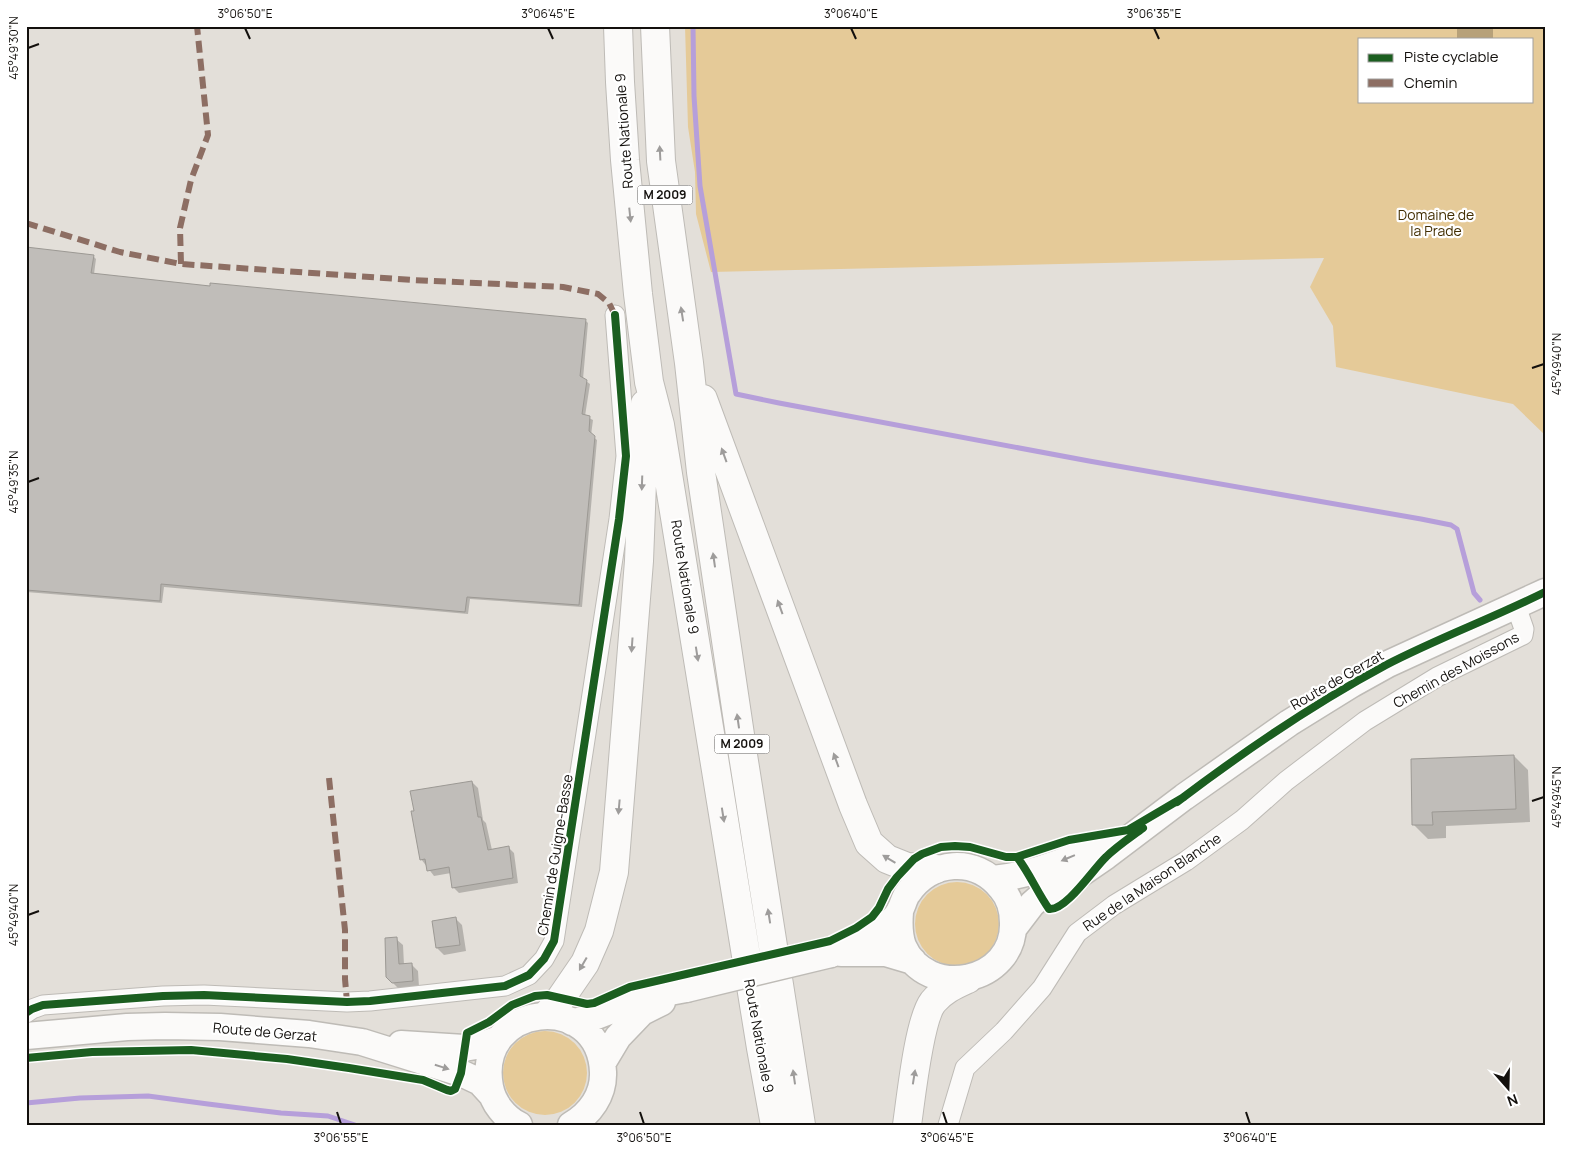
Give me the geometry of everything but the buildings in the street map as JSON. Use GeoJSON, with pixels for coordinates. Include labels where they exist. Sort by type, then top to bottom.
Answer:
{"type":"FeatureCollection","features":[{"type":"Feature","properties":{"kind":"highway","name":"Route Nationale 9"},"geometry":{"type":"LineString","coordinates":[[618,26],[625,160],[649,382],[660,424],[775,1125]]}},
{"type":"Feature","properties":{"kind":"highway","name":"Route Nationale 9"},"geometry":{"type":"LineString","coordinates":[[655,26],[661,161],[689,363],[703,482],[743,755],[801,1125]]}},
{"type":"Feature","properties":{"kind":"highway"},"geometry":{"type":"LineString","coordinates":[[689,363],[853,805],[869,843],[887,859],[907,868],[936,869]]}},
{"type":"Feature","properties":{"kind":"highway"},"geometry":{"type":"LineString","coordinates":[[560,1018],[561,998],[585,963],[599,931],[614,872],[639,561],[644,411],[649,382]]}},
{"type":"Feature","properties":{"kind":"highway"},"geometry":{"type":"LineString","coordinates":[[907,1125],[920,1044],[925,1020],[932,1003],[944,991],[968,979]]}},
{"type":"Feature","properties":{"kind":"highway"},"geometry":{"type":"LineString","coordinates":[[756,1125],[761,1048]]}},
{"type":"Feature","properties":{"kind":"main road","name":"Route de Gerzat"},"geometry":{"type":"LineString","coordinates":[[1014,928],[1032,904],[1040,897],[1074,878],[1106,856],[1184,797],[1289,723],[1352,684],[1418,649],[1545,592]]}},
{"type":"Feature","properties":{"kind":"main road","name":"Route de Gerzat"},"geometry":{"type":"LineString","coordinates":[[1516,606],[1545,596]]}},
{"type":"Feature","properties":{"kind":"main road","name":"Route de Gerzat"},"geometry":{"type":"LineString","coordinates":[[994,879],[1009,878],[1029,873],[1063,861],[1100,845],[1184,797]]}},
{"type":"Feature","properties":{"kind":"main road"},"geometry":{"type":"LineString","coordinates":[[951,866],[966,866],[981,871],[994,879],[1010,901],[1014,928],[1009,946],[999,961],[985,972],[968,979],[953,980],[938,977],[924,971],[913,961],[904,946],[899,930],[900,912],[906,894],[919,879],[936,869],[951,866]]}},
{"type":"Feature","properties":{"kind":"main road"},"geometry":{"type":"LineString","coordinates":[[520,1125],[503,1113],[496,1104],[491,1094],[488,1075],[490,1056],[499,1039],[512,1026],[529,1018],[588,1019],[648,996],[686,989],[831,954],[882,929],[900,912]]}},
{"type":"Feature","properties":{"kind":"main road"},"geometry":{"type":"LineString","coordinates":[[831,954],[886,954],[913,961]]}},
{"type":"Feature","properties":{"kind":"main road"},"geometry":{"type":"LineString","coordinates":[[603,1062],[618,1037],[642,1012],[686,989]]}},
{"type":"Feature","properties":{"kind":"main road"},"geometry":{"type":"LineString","coordinates":[[560,1018],[586,1032],[597,1046],[603,1062],[603,1079],[600,1094],[592,1109],[571,1125]]}},
{"type":"Feature","properties":{"kind":"main road","name":"Route de Gerzat"},"geometry":{"type":"LineString","coordinates":[[26,1036],[165,1026],[271,1031],[362,1042],[461,1073],[480,1082],[491,1094]]}},
{"type":"Feature","properties":{"kind":"main road"},"geometry":{"type":"LineString","coordinates":[[362,1042],[464,1048],[482,1045],[499,1039]]}},
{"type":"Feature","properties":{"kind":"street","name":"Chemin de Guigne-Basse"},"geometry":{"type":"LineString","coordinates":[[26,1013],[43,1005],[163,996],[204,995],[323,1002],[370,1002],[505,986],[529,975],[544,959],[554,941],[586,740],[620,510],[626,456],[615,315]]}},
{"type":"Feature","properties":{"kind":"street","name":"Chemin des Moissons"},"geometry":{"type":"LineString","coordinates":[[1365,722],[1437,677],[1523,635],[1524,629],[1516,606]]}},
{"type":"Feature","properties":{"kind":"street","name":"Rue de la Maison Blanche"},"geometry":{"type":"LineString","coordinates":[[948,1125],[965,1068],[1004,1031],[1042,988],[1077,933],[1114,905],[1186,861],[1242,820],[1286,781],[1365,722]]}},
{"type":"Feature","properties":{"kind":"green space","name":"Domaine de la Prade"},"geometry":{"type":"Polygon","coordinates":[[[685,26],[1545,26],[1545,435],[1513,404],[1336,367],[1333,326],[1310,287],[1324,258],[711,272],[696,214],[695,172],[688,127],[685,26]]]}},
{"type":"Feature","properties":{"kind":"green space"},"geometry":{"type":"Polygon","coordinates":[[[957,882],[973,885],[987,894],[996,908],[999,924],[996,940],[987,954],[973,963],[957,966],[941,963],[927,954],[918,940],[915,924],[918,908],[927,894],[941,885],[957,882]]]}},
{"type":"Feature","properties":{"kind":"green space"},"geometry":{"type":"Polygon","coordinates":[[[545,1031],[561,1034],[575,1043],[584,1057],[587,1073],[584,1089],[575,1103],[561,1112],[545,1115],[529,1112],[515,1103],[506,1089],[503,1073],[506,1057],[515,1043],[529,1034],[545,1031]]]}},
{"type":"Feature","properties":{"kind":"waterway"},"geometry":{"type":"LineString","coordinates":[[693,26],[694,96],[700,186],[736,394],[1089,461],[1451,525],[1457,529],[1474,593],[1480,600]]}},
{"type":"Feature","properties":{"kind":"waterway"},"geometry":{"type":"LineString","coordinates":[[26,1103],[80,1098],[148,1096],[281,1113],[328,1116],[355,1125]]}},
{"type":"Feature","properties":{"kind":"marked path"},"geometry":{"type":"LineString","coordinates":[[181,264],[180,228],[191,180],[208,135],[197,26]]}},
{"type":"Feature","properties":{"kind":"marked path"},"geometry":{"type":"LineString","coordinates":[[26,223],[120,252],[181,264],[413,280],[563,287],[598,294],[609,303],[615,315]]}},
{"type":"Feature","properties":{"kind":"marked path"},"geometry":{"type":"LineString","coordinates":[[329,778],[345,930],[347,1002]]}},
{"type":"Feature","properties":{"kind":"cycle path"},"geometry":{"type":"LineString","coordinates":[[26,1013],[43,1005],[163,996],[204,995],[347,1002],[370,1001],[505,986],[529,975],[544,959],[554,941],[619,519],[626,456],[615,315]]}},
{"type":"Feature","properties":{"kind":"cycle path"},"geometry":{"type":"LineString","coordinates":[[1177,802],[1279,729],[1359,680],[1406,655],[1545,592]]}},
{"type":"Feature","properties":{"kind":"cycle path"},"geometry":{"type":"LineString","coordinates":[[26,1058],[92,1052],[191,1050],[287,1059],[349,1068],[423,1080],[451,1091],[455,1089],[461,1073],[467,1033],[489,1022],[512,1005],[535,996],[547,995],[587,1004],[594,1003],[630,987],[830,941],[856,928],[872,917],[897,877],[914,859],[922,854],[941,847],[955,846],[970,847],[1006,857],[1017,857],[1069,840],[1128,830],[1184,797]]}},
{"type":"Feature","properties":{"kind":"cycle path"},"geometry":{"type":"LineString","coordinates":[[1017,857],[1049,909],[1056,908],[1079,888],[1110,853],[1143,828]]}}]}
